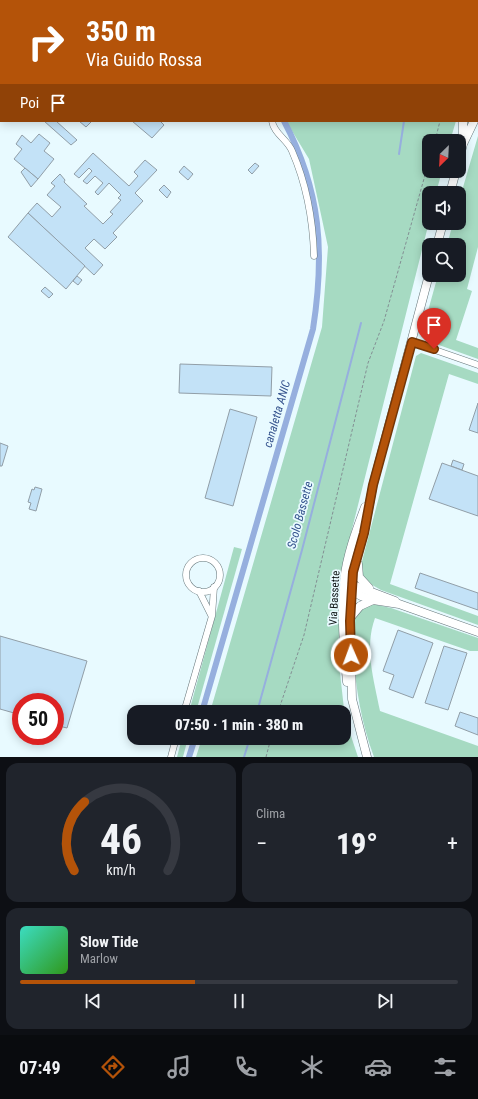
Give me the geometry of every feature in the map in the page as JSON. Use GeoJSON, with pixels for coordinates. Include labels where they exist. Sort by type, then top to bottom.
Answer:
{"type":"FeatureCollection","features":[{"type":"Feature","properties":{"kind":"main road","name":"Via Bassette"},"geometry":{"type":"LineString","coordinates":[[352,699],[350,618],[353,572],[359,553],[373,485],[427,282]]}},
{"type":"Feature","properties":{"kind":"main road","name":"Via Bassette"},"geometry":{"type":"LineString","coordinates":[[368,757],[348,689],[344,658],[344,580],[353,537],[373,485]]}},
{"type":"Feature","properties":{"kind":"main road","name":"Via Bassette"},"geometry":{"type":"LineString","coordinates":[[352,587],[348,581],[361,517]]}},
{"type":"Feature","properties":{"kind":"main road"},"geometry":{"type":"LineString","coordinates":[[359,553],[359,577],[373,596]]}},
{"type":"Feature","properties":{"kind":"main road","name":"Via Bassette"},"geometry":{"type":"LineString","coordinates":[[344,658],[348,650],[347,591],[352,587]]}},
{"type":"Feature","properties":{"kind":"main road"},"geometry":{"type":"LineString","coordinates":[[352,587],[373,596],[478,632]]}},
{"type":"Feature","properties":{"kind":"main road"},"geometry":{"type":"LineString","coordinates":[[350,618],[360,606],[373,596]]}},
{"type":"Feature","properties":{"kind":"street"},"geometry":{"type":"LineString","coordinates":[[272,122],[276,133],[283,137],[293,152],[304,188],[314,236],[314,256]]}},
{"type":"Feature","properties":{"kind":"street"},"geometry":{"type":"LineString","coordinates":[[412,342],[478,365]]}},
{"type":"Feature","properties":{"kind":"street"},"geometry":{"type":"LineString","coordinates":[[186,705],[212,616],[214,587],[219,578],[218,567],[209,559],[198,558],[188,565],[186,576],[190,586],[199,591],[212,616]]}},
{"type":"Feature","properties":{"kind":"street"},"geometry":{"type":"LineString","coordinates":[[199,591],[210,590],[214,587]]}},
{"type":"Feature","properties":{"kind":"street"},"geometry":{"type":"LineString","coordinates":[[171,757],[174,745]]}},
{"type":"Feature","properties":{"kind":"path"},"geometry":{"type":"LineString","coordinates":[[437,134],[440,122]]}},
{"type":"Feature","properties":{"kind":"path"},"geometry":{"type":"LineString","coordinates":[[280,705],[304,635],[368,363],[384,321],[424,178]]}},
{"type":"Feature","properties":{"kind":"path"},"geometry":{"type":"LineString","coordinates":[[266,757],[269,745]]}},
{"type":"Feature","properties":{"kind":"green space"},"geometry":{"type":"Polygon","coordinates":[[[287,122],[456,122],[452,134],[422,134],[422,178],[440,178],[438,186],[422,186],[422,230],[427,230],[425,238],[422,238],[422,250],[348,545],[342,576],[338,655],[344,705],[212,705],[322,327],[328,247],[309,159],[287,122]]]}},
{"type":"Feature","properties":{"kind":"green space"},"geometry":{"type":"Polygon","coordinates":[[[478,136],[478,247],[467,289],[472,291],[456,340],[478,348],[478,359],[425,340],[421,336],[436,282],[466,282],[466,238],[449,238],[451,230],[466,230],[466,186],[463,186],[478,136]]]}},
{"type":"Feature","properties":{"kind":"green space"},"geometry":{"type":"Polygon","coordinates":[[[421,353],[478,373],[478,384],[449,374],[390,584],[478,616],[478,625],[381,590],[367,582],[360,569],[416,356],[421,353]]]}},
{"type":"Feature","properties":{"kind":"green space"},"geometry":{"type":"Polygon","coordinates":[[[234,547],[242,549],[198,705],[191,705],[234,547]]]}},
{"type":"Feature","properties":{"kind":"green space"},"geometry":{"type":"Polygon","coordinates":[[[373,604],[391,608],[478,638],[478,651],[470,651],[375,618],[370,641],[370,652],[380,711],[478,746],[478,757],[374,757],[369,744],[360,705],[354,666],[352,631],[354,618],[356,615],[362,609],[373,604]]]}},
{"type":"Feature","properties":{"kind":"green space"},"geometry":{"type":"Polygon","coordinates":[[[351,736],[358,757],[196,757],[200,745],[351,745],[351,736]]]}},
{"type":"Feature","properties":{"kind":"green space"},"geometry":{"type":"Polygon","coordinates":[[[180,745],[186,745],[183,757],[177,757],[180,745]]]}},
{"type":"Feature","properties":{"kind":"building"},"geometry":{"type":"Polygon","coordinates":[[[45,122],[57,122],[77,140],[71,145],[45,122]]]}},
{"type":"Feature","properties":{"kind":"building"},"geometry":{"type":"Polygon","coordinates":[[[80,122],[91,122],[86,127],[80,122]]]}},
{"type":"Feature","properties":{"kind":"building"},"geometry":{"type":"Polygon","coordinates":[[[133,122],[161,122],[164,125],[152,138],[133,122]]]}},
{"type":"Feature","properties":{"kind":"building"},"geometry":{"type":"Polygon","coordinates":[[[39,134],[50,143],[44,151],[54,159],[38,179],[14,159],[22,149],[16,144],[22,135],[31,143],[39,134]]]}},
{"type":"Feature","properties":{"kind":"building"},"geometry":{"type":"Polygon","coordinates":[[[93,153],[129,186],[138,176],[134,172],[145,160],[157,170],[135,193],[143,201],[113,233],[117,237],[105,249],[94,239],[85,248],[103,265],[94,275],[28,213],[37,203],[52,217],[61,207],[47,195],[55,186],[51,183],[60,174],[65,180],[64,182],[87,204],[84,206],[103,224],[113,214],[110,212],[121,200],[118,198],[121,195],[109,183],[98,195],[95,192],[103,183],[95,176],[87,184],[83,181],[92,171],[89,168],[79,178],[74,174],[93,153]]]}},
{"type":"Feature","properties":{"kind":"building"},"geometry":{"type":"Polygon","coordinates":[[[255,163],[259,166],[252,174],[248,170],[255,163]]]}},
{"type":"Feature","properties":{"kind":"building"},"geometry":{"type":"Polygon","coordinates":[[[184,166],[193,174],[188,180],[179,172],[184,166]]]}},
{"type":"Feature","properties":{"kind":"building"},"geometry":{"type":"Polygon","coordinates":[[[25,168],[38,179],[31,187],[21,172],[25,168]]]}},
{"type":"Feature","properties":{"kind":"building"},"geometry":{"type":"Polygon","coordinates":[[[164,185],[171,192],[167,198],[159,190],[164,185]]]}},
{"type":"Feature","properties":{"kind":"building"},"geometry":{"type":"Polygon","coordinates":[[[28,213],[85,266],[66,289],[8,237],[28,213]]]}},
{"type":"Feature","properties":{"kind":"building"},"geometry":{"type":"Polygon","coordinates":[[[77,276],[82,280],[78,285],[73,281],[77,276]]]}},
{"type":"Feature","properties":{"kind":"building"},"geometry":{"type":"Polygon","coordinates":[[[45,287],[53,294],[49,298],[41,291],[45,287]]]}},
{"type":"Feature","properties":{"kind":"building"},"geometry":{"type":"Polygon","coordinates":[[[180,364],[272,367],[271,396],[179,393],[180,364]]]}},
{"type":"Feature","properties":{"kind":"building"},"geometry":{"type":"Polygon","coordinates":[[[478,403],[478,433],[469,430],[478,403]]]}},
{"type":"Feature","properties":{"kind":"building"},"geometry":{"type":"Polygon","coordinates":[[[230,409],[257,417],[233,506],[205,498],[230,409]]]}},
{"type":"Feature","properties":{"kind":"building"},"geometry":{"type":"Polygon","coordinates":[[[0,443],[8,446],[2,466],[0,466],[0,443]]]}},
{"type":"Feature","properties":{"kind":"building"},"geometry":{"type":"Polygon","coordinates":[[[453,460],[464,464],[462,470],[451,466],[453,460]]]}},
{"type":"Feature","properties":{"kind":"building"},"geometry":{"type":"Polygon","coordinates":[[[442,463],[478,476],[478,516],[429,499],[442,463]]]}},
{"type":"Feature","properties":{"kind":"building"},"geometry":{"type":"Polygon","coordinates":[[[35,487],[42,489],[36,511],[29,509],[31,503],[28,502],[32,489],[34,490],[35,487]]]}},
{"type":"Feature","properties":{"kind":"building"},"geometry":{"type":"Polygon","coordinates":[[[420,573],[478,593],[478,610],[415,588],[420,573]]]}},
{"type":"Feature","properties":{"kind":"building"},"geometry":{"type":"Polygon","coordinates":[[[398,630],[433,643],[413,698],[389,689],[394,675],[383,671],[398,630]]]}},
{"type":"Feature","properties":{"kind":"building"},"geometry":{"type":"Polygon","coordinates":[[[0,636],[87,661],[67,728],[64,727],[64,693],[12,693],[12,712],[0,709],[0,636]]]}},
{"type":"Feature","properties":{"kind":"building"},"geometry":{"type":"Polygon","coordinates":[[[444,646],[467,653],[448,710],[425,703],[444,646]]]}},
{"type":"Feature","properties":{"kind":"building"},"geometry":{"type":"Polygon","coordinates":[[[460,712],[478,718],[478,735],[455,726],[460,712]]]}},
{"type":"Feature","properties":{"kind":"waterway","name":"canaletta ANIC"},"geometry":{"type":"LineString","coordinates":[[204,705],[313,329],[317,301],[319,248],[313,197],[306,172],[284,122]]}},
{"type":"Feature","properties":{"kind":"waterway","name":"Scolo Bassette"},"geometry":{"type":"LineString","coordinates":[[399,154],[404,122]]}},
{"type":"Feature","properties":{"kind":"waterway","name":"Scolo Bassette"},"geometry":{"type":"LineString","coordinates":[[259,705],[302,550],[361,323]]}},
{"type":"Feature","properties":{"kind":"waterway","name":"canaletta ANIC"},"geometry":{"type":"LineString","coordinates":[[189,757],[193,745]]}},
{"type":"Feature","properties":{"kind":"waterway","name":"Scolo Bassette"},"geometry":{"type":"LineString","coordinates":[[244,757],[248,745]]}},
{"type":"Feature","properties":{"kind":"route"},"geometry":{"type":"LineString","coordinates":[[351,655],[350,621],[354,566],[359,553],[373,485],[404,370],[412,342],[434,349]]}}]}
